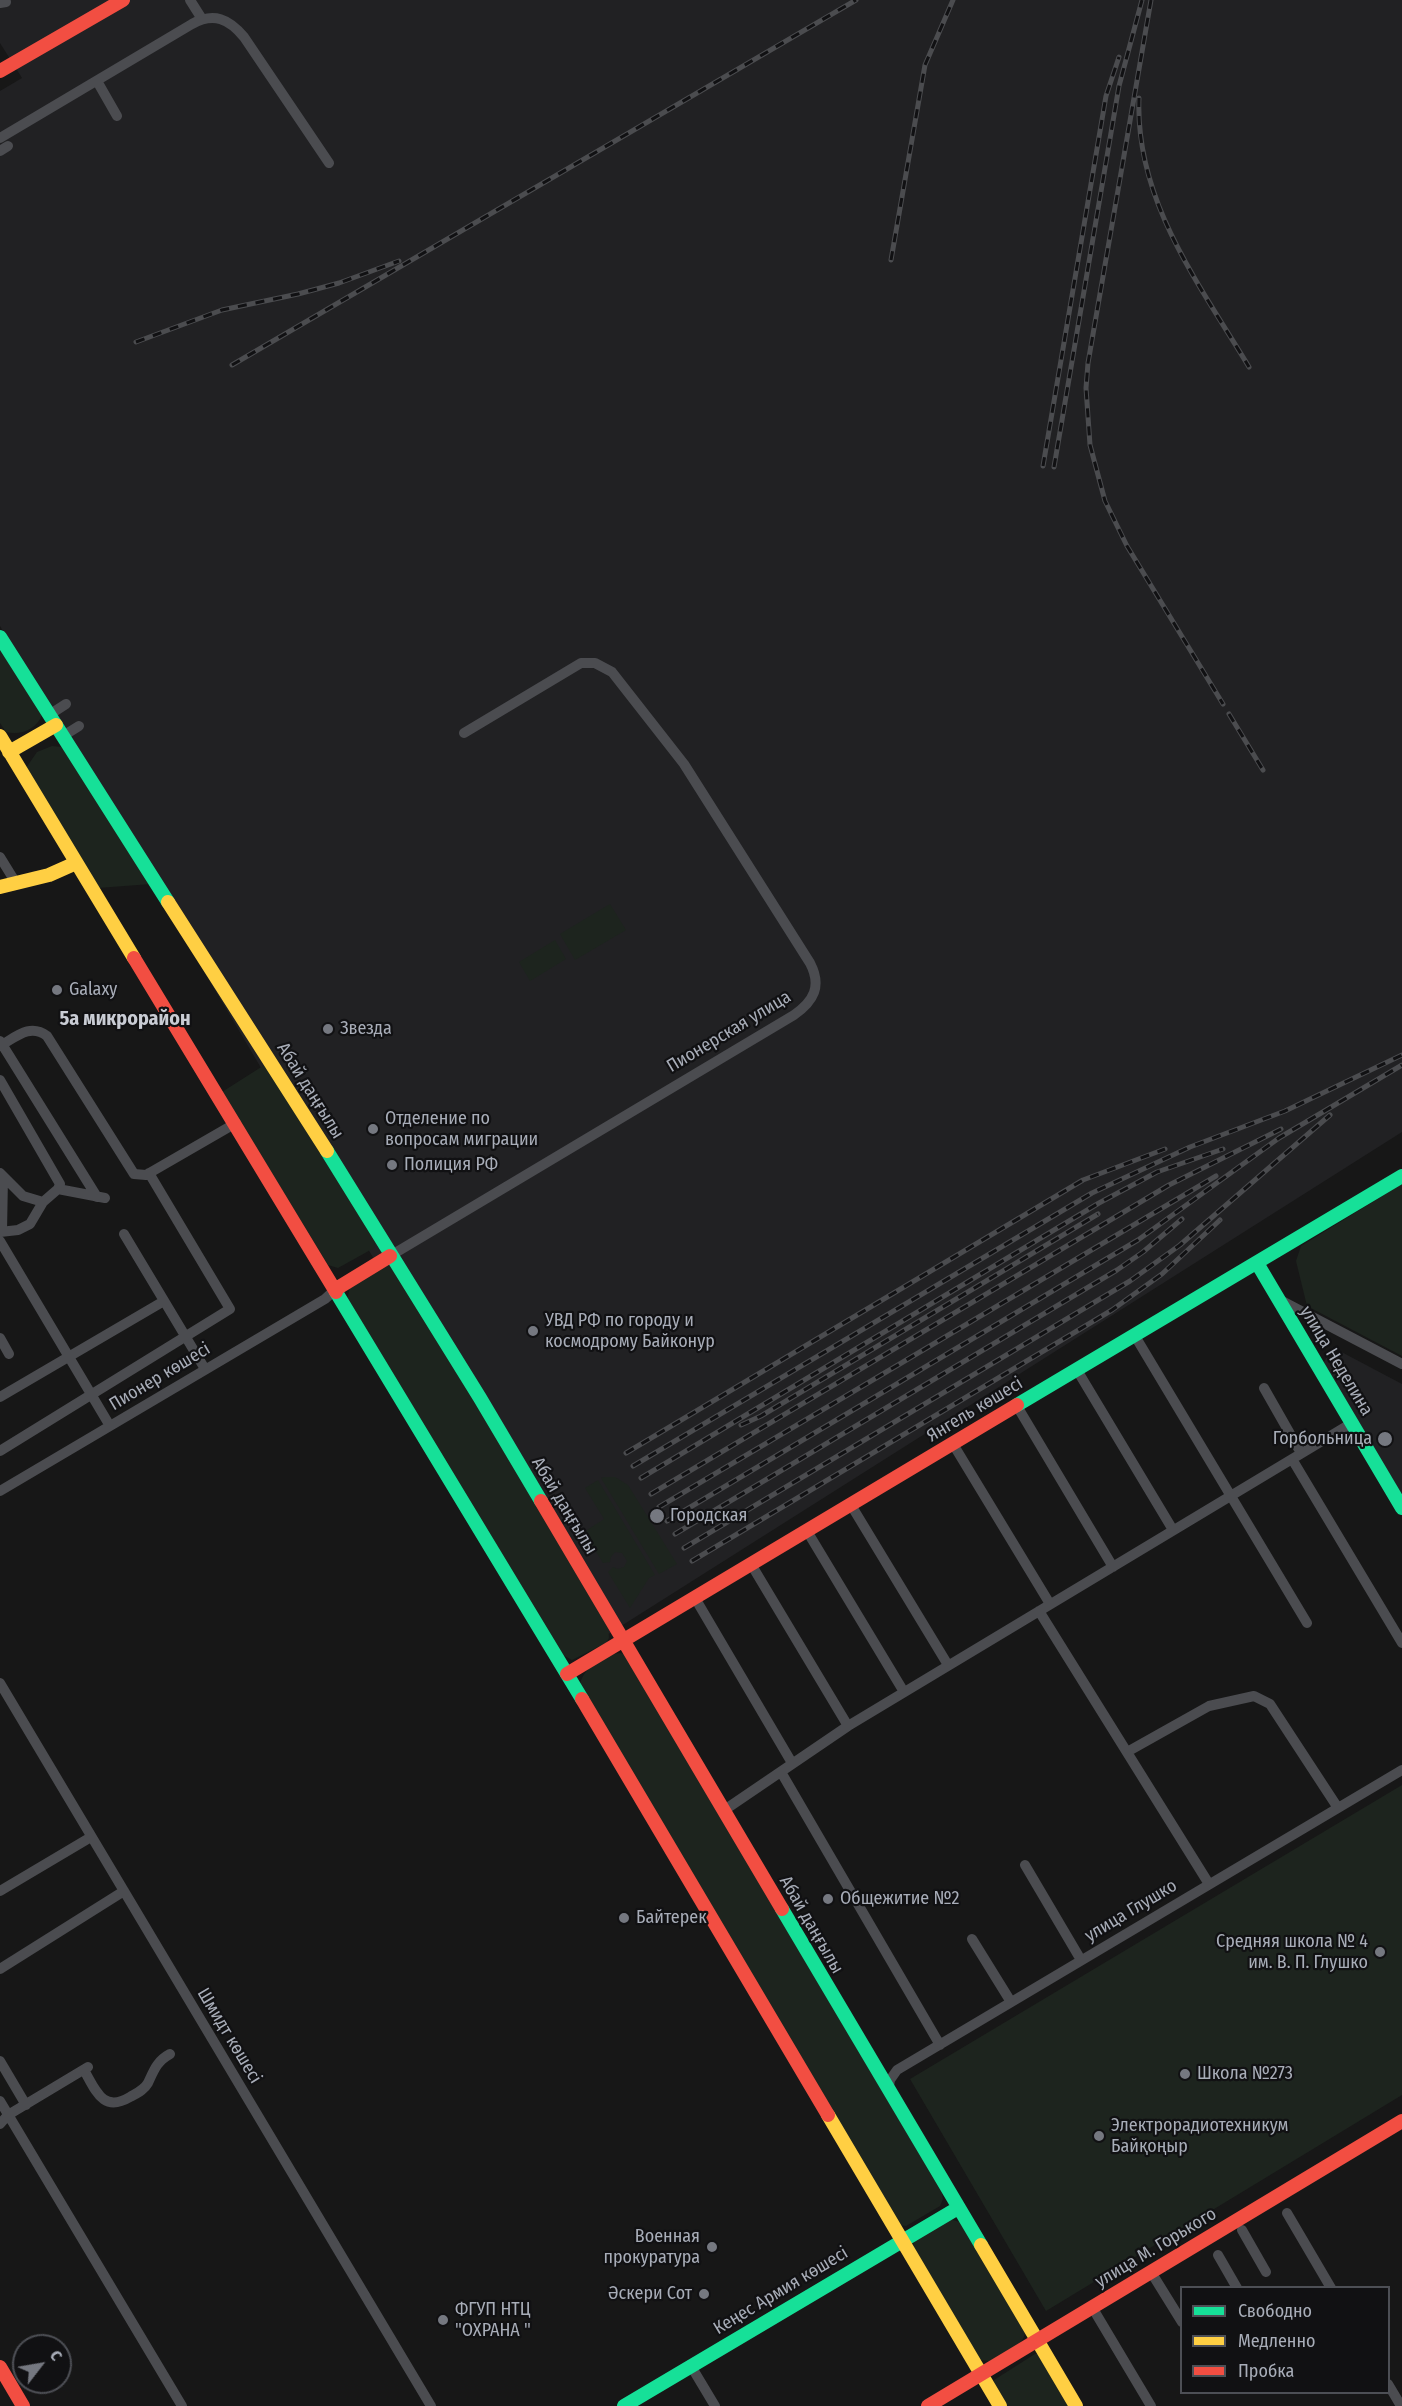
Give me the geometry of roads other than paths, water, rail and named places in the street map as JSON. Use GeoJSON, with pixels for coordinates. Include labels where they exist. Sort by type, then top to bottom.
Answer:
{"type":"FeatureCollection","features":[{"type":"Feature","properties":{"kind":"main road"},"geometry":{"type":"LineString","coordinates":[[0,71],[123,0]]}},
{"type":"Feature","properties":{"kind":"main road","name":"Абай даңғылы"},"geometry":{"type":"LineString","coordinates":[[0,637],[480,1398],[1076,2406]]}},
{"type":"Feature","properties":{"kind":"main road"},"geometry":{"type":"LineString","coordinates":[[9,752],[56,725]]}},
{"type":"Feature","properties":{"kind":"main road"},"geometry":{"type":"LineString","coordinates":[[0,736],[567,1674],[1000,2406]]}},
{"type":"Feature","properties":{"kind":"main road"},"geometry":{"type":"LineString","coordinates":[[0,887],[49,875],[76,863]]}},
{"type":"Feature","properties":{"kind":"main road","name":"Янгель көшесі"},"geometry":{"type":"LineString","coordinates":[[567,1674],[1402,1176]]}},
{"type":"Feature","properties":{"kind":"main road","name":"Пионерская улица"},"geometry":{"type":"LineString","coordinates":[[336,1289],[390,1256]]}},
{"type":"Feature","properties":{"kind":"main road","name":"улица Неделина"},"geometry":{"type":"LineString","coordinates":[[1257,1263],[1402,1508]]}},
{"type":"Feature","properties":{"kind":"main road","name":"улица М. Горького"},"geometry":{"type":"LineString","coordinates":[[928,2406],[1402,2121]]}},
{"type":"Feature","properties":{"kind":"main road","name":"Кеңес Армия көшесі"},"geometry":{"type":"LineString","coordinates":[[624,2406],[958,2208]]}},
{"type":"Feature","properties":{"kind":"main road"},"geometry":{"type":"LineString","coordinates":[[0,2367],[23,2406]]}},
{"type":"Feature","properties":{"kind":"street"},"geometry":{"type":"LineString","coordinates":[[190,0],[202,18]]}},
{"type":"Feature","properties":{"kind":"street"},"geometry":{"type":"LineString","coordinates":[[3,145],[96,81],[202,18],[220,17],[235,27],[256,54],[329,163]]}},
{"type":"Feature","properties":{"kind":"street"},"geometry":{"type":"LineString","coordinates":[[96,81],[117,116]]}},
{"type":"Feature","properties":{"kind":"street","name":"Пионерская улица"},"geometry":{"type":"LineString","coordinates":[[390,1256],[794,1014],[804,1007],[816,992],[817,982],[810,963],[684,764],[612,672],[596,663],[581,663],[464,733]]}},
{"type":"Feature","properties":{"kind":"street"},"geometry":{"type":"LineString","coordinates":[[66,704],[56,725],[80,726]]}},
{"type":"Feature","properties":{"kind":"street"},"geometry":{"type":"LineString","coordinates":[[0,857],[16,883]]}},
{"type":"Feature","properties":{"kind":"street"},"geometry":{"type":"LineString","coordinates":[[58,1189],[101,1198],[1,1044],[31,1029],[39,1030],[46,1036],[134,1174],[139,1176],[149,1173],[236,1123]]}},
{"type":"Feature","properties":{"kind":"street"},"geometry":{"type":"LineString","coordinates":[[0,1080],[60,1180],[58,1189],[43,1202],[30,1224],[1,1235]]}},
{"type":"Feature","properties":{"kind":"street"},"geometry":{"type":"LineString","coordinates":[[0,1451],[230,1309],[149,1173]]}},
{"type":"Feature","properties":{"kind":"street"},"geometry":{"type":"LineString","coordinates":[[2,1175],[23,1196],[43,1202]]}},
{"type":"Feature","properties":{"kind":"street"},"geometry":{"type":"LineString","coordinates":[[2,1175],[1,1235],[68,1358],[110,1426]]}},
{"type":"Feature","properties":{"kind":"street"},"geometry":{"type":"LineString","coordinates":[[124,1234],[206,1369]]}},
{"type":"Feature","properties":{"kind":"street","name":"Пионер көшесі"},"geometry":{"type":"LineString","coordinates":[[0,1491],[325,1299],[336,1289]]}},
{"type":"Feature","properties":{"kind":"street"},"geometry":{"type":"LineString","coordinates":[[1278,1298],[1402,1364]]}},
{"type":"Feature","properties":{"kind":"street"},"geometry":{"type":"LineString","coordinates":[[0,1397],[164,1301]]}},
{"type":"Feature","properties":{"kind":"street"},"geometry":{"type":"LineString","coordinates":[[1135,1335],[1307,1623]]}},
{"type":"Feature","properties":{"kind":"street"},"geometry":{"type":"LineString","coordinates":[[1,1342],[9,1354]]}},
{"type":"Feature","properties":{"kind":"street"},"geometry":{"type":"LineString","coordinates":[[1077,1370],[1173,1530]]}},
{"type":"Feature","properties":{"kind":"street"},"geometry":{"type":"LineString","coordinates":[[1264,1388],[1297,1456],[1402,1643]]}},
{"type":"Feature","properties":{"kind":"street"},"geometry":{"type":"LineString","coordinates":[[1017,1406],[1113,1567]]}},
{"type":"Feature","properties":{"kind":"street"},"geometry":{"type":"LineString","coordinates":[[723,1811],[848,1726],[1352,1423]]}},
{"type":"Feature","properties":{"kind":"street"},"geometry":{"type":"LineString","coordinates":[[953,1444],[1050,1604]]}},
{"type":"Feature","properties":{"kind":"street"},"geometry":{"type":"LineString","coordinates":[[851,1505],[948,1665]]}},
{"type":"Feature","properties":{"kind":"street"},"geometry":{"type":"LineString","coordinates":[[807,1531],[904,1692]]}},
{"type":"Feature","properties":{"kind":"street"},"geometry":{"type":"LineString","coordinates":[[751,1564],[848,1726]]}},
{"type":"Feature","properties":{"kind":"street"},"geometry":{"type":"LineString","coordinates":[[695,1598],[792,1763]]}},
{"type":"Feature","properties":{"kind":"street"},"geometry":{"type":"LineString","coordinates":[[1039,1611],[1209,1884]]}},
{"type":"Feature","properties":{"kind":"street","name":"Шмидт көшесі"},"geometry":{"type":"LineString","coordinates":[[0,1683],[4,1698],[92,1837],[431,2406]]}},
{"type":"Feature","properties":{"kind":"street"},"geometry":{"type":"LineString","coordinates":[[1127,1752],[1209,1706],[1254,1696],[1270,1704],[1338,1808]]}},
{"type":"Feature","properties":{"kind":"street","name":"улица Глушко"},"geometry":{"type":"LineString","coordinates":[[888,2091],[890,2080],[897,2070],[1402,1770]]}},
{"type":"Feature","properties":{"kind":"street"},"geometry":{"type":"LineString","coordinates":[[781,1772],[940,2045]]}},
{"type":"Feature","properties":{"kind":"street"},"geometry":{"type":"LineString","coordinates":[[0,1891],[92,1837]]}},
{"type":"Feature","properties":{"kind":"street"},"geometry":{"type":"LineString","coordinates":[[1025,1865],[1081,1960]]}},
{"type":"Feature","properties":{"kind":"street"},"geometry":{"type":"LineString","coordinates":[[0,1969],[124,1891]]}},
{"type":"Feature","properties":{"kind":"street"},"geometry":{"type":"LineString","coordinates":[[972,1939],[1011,2002]]}},
{"type":"Feature","properties":{"kind":"street"},"geometry":{"type":"LineString","coordinates":[[0,2124],[8,2115],[86,2068],[102,2099],[111,2104],[120,2103],[142,2090],[161,2058],[170,2054]]}},
{"type":"Feature","properties":{"kind":"street"},"geometry":{"type":"LineString","coordinates":[[0,2061],[26,2105]]}},
{"type":"Feature","properties":{"kind":"street"},"geometry":{"type":"LineString","coordinates":[[0,2101],[182,2406]]}},
{"type":"Feature","properties":{"kind":"street"},"geometry":{"type":"LineString","coordinates":[[1287,2213],[1330,2286]]}},
{"type":"Feature","properties":{"kind":"street"},"geometry":{"type":"LineString","coordinates":[[1242,2230],[1266,2272]]}},
{"type":"Feature","properties":{"kind":"street"},"geometry":{"type":"LineString","coordinates":[[1218,2255],[1236,2286]]}},
{"type":"Feature","properties":{"kind":"street"},"geometry":{"type":"LineString","coordinates":[[1151,2272],[1180,2319]]}},
{"type":"Feature","properties":{"kind":"street"},"geometry":{"type":"LineString","coordinates":[[1092,2307],[1151,2406]]}},
{"type":"Feature","properties":{"kind":"street"},"geometry":{"type":"LineString","coordinates":[[691,2366],[715,2406]]}},
{"type":"Feature","properties":{"kind":"street"},"geometry":{"type":"LineString","coordinates":[[1390,2386],[1401,2406]]}},
{"type":"Feature","properties":{"kind":"railway"},"geometry":{"type":"LineString","coordinates":[[232,365],[856,0]]}},
{"type":"Feature","properties":{"kind":"railway"},"geometry":{"type":"LineString","coordinates":[[891,260],[925,65],[953,0]]}},
{"type":"Feature","properties":{"kind":"railway"},"geometry":{"type":"LineString","coordinates":[[1054,467],[1119,86],[1142,0]]}},
{"type":"Feature","properties":{"kind":"railway"},"geometry":{"type":"LineString","coordinates":[[1151,0],[1088,363],[1086,388],[1090,445],[1105,501],[1127,546],[1223,704]]}},
{"type":"Feature","properties":{"kind":"railway"},"geometry":{"type":"LineString","coordinates":[[1043,466],[1106,96],[1119,57]]}},
{"type":"Feature","properties":{"kind":"railway"},"geometry":{"type":"LineString","coordinates":[[1139,98],[1141,135],[1147,171],[1159,206],[1191,272],[1249,367]]}},
{"type":"Feature","properties":{"kind":"railway"},"geometry":{"type":"LineString","coordinates":[[136,342],[222,310],[339,283],[399,261]]}},
{"type":"Feature","properties":{"kind":"railway"},"geometry":{"type":"LineString","coordinates":[[1229,714],[1263,770]]}},
{"type":"Feature","properties":{"kind":"railway"},"geometry":{"type":"LineString","coordinates":[[633,1466],[1092,1193],[1190,1147],[1285,1111],[1402,1055]]}},
{"type":"Feature","properties":{"kind":"railway"},"geometry":{"type":"LineString","coordinates":[[667,1521],[1138,1240],[1279,1138],[1402,1065]]}},
{"type":"Feature","properties":{"kind":"railway"},"geometry":{"type":"LineString","coordinates":[[684,1548],[1130,1281],[1180,1245],[1330,1115]]}},
{"type":"Feature","properties":{"kind":"railway"},"geometry":{"type":"LineString","coordinates":[[651,1494],[1169,1185],[1281,1129]]}},
{"type":"Feature","properties":{"kind":"railway"},"geometry":{"type":"LineString","coordinates":[[626,1453],[1083,1180],[1165,1149]]}},
{"type":"Feature","properties":{"kind":"railway"},"geometry":{"type":"LineString","coordinates":[[641,1478],[1099,1203],[1157,1172],[1223,1149]]}},
{"type":"Feature","properties":{"kind":"railway"},"geometry":{"type":"LineString","coordinates":[[659,1507],[1216,1176]]}},
{"type":"Feature","properties":{"kind":"railway"},"geometry":{"type":"LineString","coordinates":[[741,1425],[761,1416],[1098,1214]]}},
{"type":"Feature","properties":{"kind":"railway"},"geometry":{"type":"LineString","coordinates":[[675,1534],[1117,1270],[1143,1252],[1182,1219]]}},
{"type":"Feature","properties":{"kind":"railway"},"geometry":{"type":"LineString","coordinates":[[692,1561],[1112,1310],[1162,1274],[1220,1220]]}},
{"type":"Feature","properties":{"kind":"place","name":"Galaxy"},"geometry":{"type":"Point","coordinates":[57,990]}},
{"type":"Feature","properties":{"kind":"place","name":"Звезда"},"geometry":{"type":"Point","coordinates":[328,1029]}},
{"type":"Feature","properties":{"kind":"place","name":"Отделение по вопросам миграции"},"geometry":{"type":"Point","coordinates":[373,1129]}},
{"type":"Feature","properties":{"kind":"place","name":"Полиция РФ"},"geometry":{"type":"Point","coordinates":[392,1165]}},
{"type":"Feature","properties":{"kind":"place","name":"УВД РФ по городу и космодрому Байконур"},"geometry":{"type":"Point","coordinates":[533,1331]}},
{"type":"Feature","properties":{"kind":"place","name":"Горбольница"},"geometry":{"type":"Point","coordinates":[1385,1439]}},
{"type":"Feature","properties":{"kind":"place","name":"Городская"},"geometry":{"type":"Point","coordinates":[657,1516]}},
{"type":"Feature","properties":{"kind":"place","name":"Общежитие №2"},"geometry":{"type":"Point","coordinates":[828,1899]}},
{"type":"Feature","properties":{"kind":"place","name":"Байтерек"},"geometry":{"type":"Point","coordinates":[624,1918]}},
{"type":"Feature","properties":{"kind":"place","name":"Средняя школа № 4 им. В. П. Глушко"},"geometry":{"type":"Point","coordinates":[1380,1952]}},
{"type":"Feature","properties":{"kind":"place","name":"Школа №273"},"geometry":{"type":"Point","coordinates":[1185,2074]}},
{"type":"Feature","properties":{"kind":"place","name":"Электрорадиотехникум Байқоңыр"},"geometry":{"type":"Point","coordinates":[1099,2136]}},
{"type":"Feature","properties":{"kind":"place","name":"Военная прокуратура"},"geometry":{"type":"Point","coordinates":[712,2247]}},
{"type":"Feature","properties":{"kind":"place","name":"Әскери Сот"},"geometry":{"type":"Point","coordinates":[704,2294]}},
{"type":"Feature","properties":{"kind":"place","name":"ФГУП НТЦ \"ОХРАНА \""},"geometry":{"type":"Point","coordinates":[443,2320]}},
{"type":"Feature","properties":{"kind":"district","name":"5а микрорайон"},"geometry":{"type":"Point","coordinates":[125,1019]}}]}
